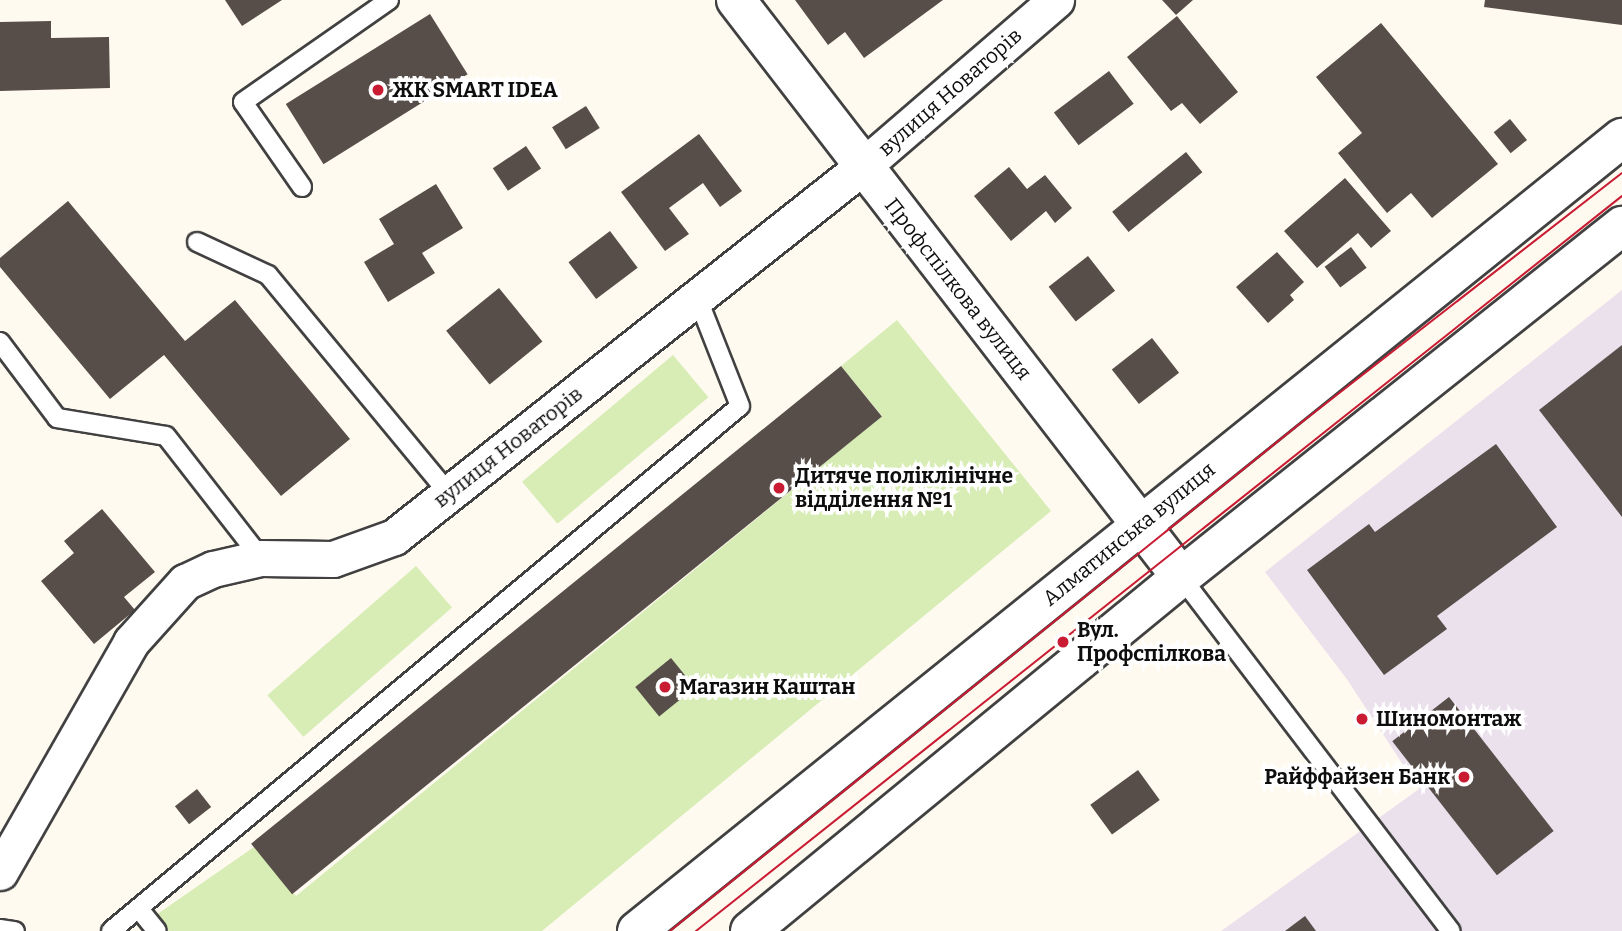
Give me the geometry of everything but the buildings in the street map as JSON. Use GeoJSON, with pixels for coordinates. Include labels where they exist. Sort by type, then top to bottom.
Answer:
{"type":"FeatureCollection","features":[{"type":"Feature","properties":{"kind":"street","name":"Профспілкова вулиця"},"geometry":{"type":"LineString","coordinates":[[736,0],[862,167],[1181,577]]}},
{"type":"Feature","properties":{"kind":"street","name":"вулиця Новаторів"},"geometry":{"type":"LineString","coordinates":[[0,872],[131,642],[185,582],[214,569],[261,558],[332,559],[363,551],[394,537],[862,167],[1056,0]]}},
{"type":"Feature","properties":{"kind":"street","name":"Алматинська вулиця"},"geometry":{"type":"LineString","coordinates":[[637,931],[1622,138]]}},
{"type":"Feature","properties":{"kind":"street"},"geometry":{"type":"LineString","coordinates":[[750,931],[1181,577],[1622,226]]}},
{"type":"Feature","properties":{"kind":"street"},"geometry":{"type":"LineString","coordinates":[[0,855],[0,872]]}},
{"type":"Feature","properties":{"kind":"lane"},"geometry":{"type":"LineString","coordinates":[[302,187],[243,102],[389,0]]}},
{"type":"Feature","properties":{"kind":"lane"},"geometry":{"type":"LineString","coordinates":[[197,242],[268,275],[449,494]]}},
{"type":"Feature","properties":{"kind":"lane"},"geometry":{"type":"LineString","coordinates":[[111,931],[740,406],[697,298]]}},
{"type":"Feature","properties":{"kind":"lane"},"geometry":{"type":"LineString","coordinates":[[0,342],[57,418],[166,436],[261,558]]}},
{"type":"Feature","properties":{"kind":"lane"},"geometry":{"type":"LineString","coordinates":[[1181,577],[1451,931]]}},
{"type":"Feature","properties":{"kind":"lane"},"geometry":{"type":"LineString","coordinates":[[139,909],[157,931]]}},
{"type":"Feature","properties":{"kind":"lane"},"geometry":{"type":"LineString","coordinates":[[0,929],[15,931]]}},
{"type":"Feature","properties":{"kind":"shaded area"},"geometry":{"type":"Polygon","coordinates":[[[1622,290],[1622,931],[1221,931],[1419,789],[1346,678],[1265,572],[1622,290]]]}},
{"type":"Feature","properties":{"kind":"green space"},"geometry":{"type":"Polygon","coordinates":[[[897,320],[1051,511],[542,931],[169,931],[156,915],[254,847],[296,896],[882,416],[841,366],[897,320]]]}},
{"type":"Feature","properties":{"kind":"green space"},"geometry":{"type":"Polygon","coordinates":[[[673,355],[708,397],[557,524],[522,482],[673,355]]]}},
{"type":"Feature","properties":{"kind":"green space"},"geometry":{"type":"Polygon","coordinates":[[[416,566],[452,608],[303,737],[267,695],[416,566]]]}},
{"type":"Feature","properties":{"kind":"tram line"},"geometry":{"type":"LineString","coordinates":[[670,931],[1302,422],[1622,173]]}},
{"type":"Feature","properties":{"kind":"tram line"},"geometry":{"type":"LineString","coordinates":[[696,931],[1622,196]]}},
{"type":"Feature","properties":{"kind":"place","name":"ЖК SMART IDEA"},"geometry":{"type":"Point","coordinates":[378,90]}},
{"type":"Feature","properties":{"kind":"place","name":"Дитяче поліклінічне відділення №1"},"geometry":{"type":"Point","coordinates":[779,488]}},
{"type":"Feature","properties":{"kind":"place","name":"Вул. Профспілкова"},"geometry":{"type":"Point","coordinates":[1063,642]}},
{"type":"Feature","properties":{"kind":"place","name":"Магазин Каштан"},"geometry":{"type":"Point","coordinates":[665,687]}},
{"type":"Feature","properties":{"kind":"place","name":"Шиномонтаж"},"geometry":{"type":"Point","coordinates":[1362,719]}},
{"type":"Feature","properties":{"kind":"place","name":"Райффайзен Банк"},"geometry":{"type":"Point","coordinates":[1464,777]}}]}
